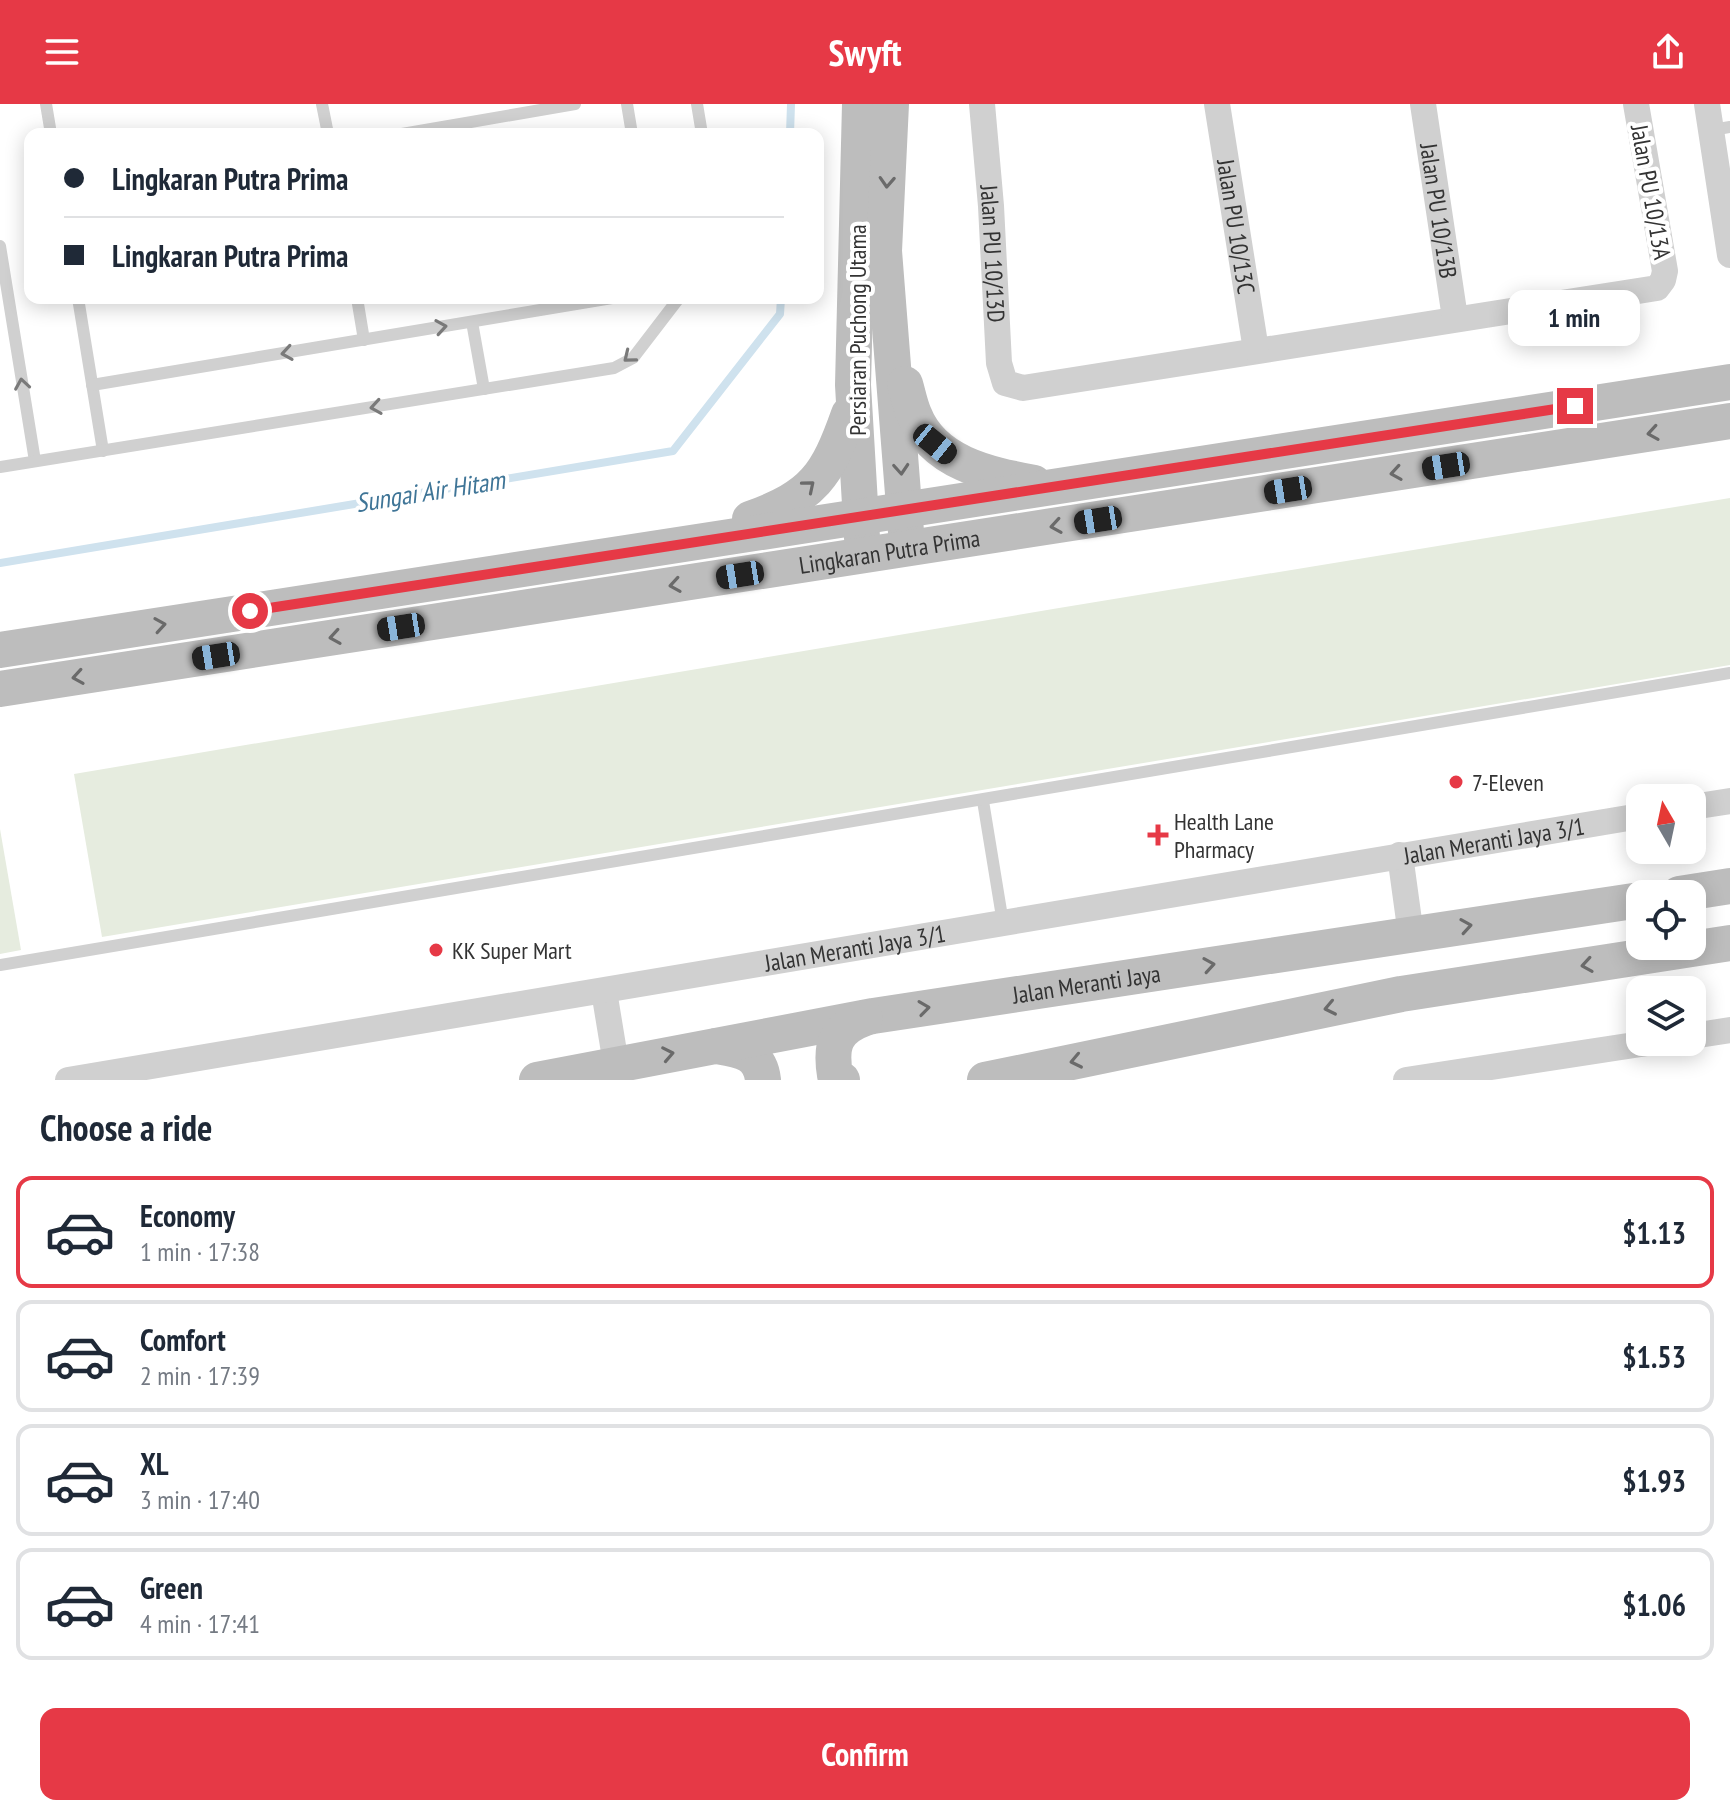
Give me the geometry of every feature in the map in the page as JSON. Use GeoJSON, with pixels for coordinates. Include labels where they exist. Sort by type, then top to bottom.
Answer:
{"type":"FeatureCollection","features":[{"type":"Feature","properties":{"kind":"main road","name":"Persiaran Puchong Utama"},"geometry":{"type":"LineString","coordinates":[[860,104],[854,399],[863,556]]}},
{"type":"Feature","properties":{"kind":"main road","name":"Persiaran Puchong Utama"},"geometry":{"type":"LineString","coordinates":[[891,104],[884,251],[908,549]]}},
{"type":"Feature","properties":{"kind":"main road"},"geometry":{"type":"LineString","coordinates":[[890,332],[915,417],[935,444],[959,464],[1054,487]]}},
{"type":"Feature","properties":{"kind":"main road","name":"Lingkaran Putra Prima"},"geometry":{"type":"LineString","coordinates":[[0,650],[1730,382]]}},
{"type":"Feature","properties":{"kind":"main road"},"geometry":{"type":"LineString","coordinates":[[689,542],[782,508],[818,481],[834,457],[854,399]]}},
{"type":"Feature","properties":{"kind":"main road","name":"Lingkaran Putra Prima"},"geometry":{"type":"LineString","coordinates":[[0,689],[1730,421]]}},
{"type":"Feature","properties":{"kind":"main road"},"geometry":{"type":"LineString","coordinates":[[1706,890],[1730,886]]}},
{"type":"Feature","properties":{"kind":"main road","name":"Jalan Meranti Jaya"},"geometry":{"type":"LineString","coordinates":[[537,1080],[873,1016],[1626,902]]}},
{"type":"Feature","properties":{"kind":"main road"},"geometry":{"type":"LineString","coordinates":[[985,1080],[1401,994],[1726,946]]}},
{"type":"Feature","properties":{"kind":"main road"},"geometry":{"type":"LineString","coordinates":[[842,1080],[835,1075],[831,1054],[837,1038],[848,1024],[873,1016]]}},
{"type":"Feature","properties":{"kind":"main road"},"geometry":{"type":"LineString","coordinates":[[714,1045],[743,1050],[751,1055],[761,1065],[763,1080]]}},
{"type":"Feature","properties":{"kind":"street","name":"Jalan PU 10/13D"},"geometry":{"type":"LineString","coordinates":[[982,104],[999,363],[1005,383],[1023,388],[1256,350]]}},
{"type":"Feature","properties":{"kind":"street","name":"Jalan PU 10/13C"},"geometry":{"type":"LineString","coordinates":[[1217,104],[1256,350]]}},
{"type":"Feature","properties":{"kind":"street","name":"Jalan PU 10/13B"},"geometry":{"type":"LineString","coordinates":[[1423,104],[1455,318]]}},
{"type":"Feature","properties":{"kind":"street","name":"Jalan PU 10/13A"},"geometry":{"type":"LineString","coordinates":[[1455,318],[1657,288],[1665,271],[1636,104]]}},
{"type":"Feature","properties":{"kind":"street"},"geometry":{"type":"LineString","coordinates":[[1716,120],[1730,255]]}},
{"type":"Feature","properties":{"kind":"street"},"geometry":{"type":"LineString","coordinates":[[1256,350],[1455,318]]}},
{"type":"Feature","properties":{"kind":"street"},"geometry":{"type":"LineString","coordinates":[[1706,805],[1730,801]]}},
{"type":"Feature","properties":{"kind":"street","name":"Jalan Meranti Jaya 3/1"},"geometry":{"type":"LineString","coordinates":[[68,1080],[1626,818]]}},
{"type":"Feature","properties":{"kind":"street"},"geometry":{"type":"LineString","coordinates":[[1400,855],[1411,935]]}},
{"type":"Feature","properties":{"kind":"street"},"geometry":{"type":"LineString","coordinates":[[604,991],[616,1064]]}},
{"type":"Feature","properties":{"kind":"street"},"geometry":{"type":"LineString","coordinates":[[1706,1034],[1730,1030]]}},
{"type":"Feature","properties":{"kind":"street"},"geometry":{"type":"LineString","coordinates":[[1406,1080],[1626,1046]]}},
{"type":"Feature","properties":{"kind":"lane"},"geometry":{"type":"LineString","coordinates":[[46,104],[50,128]]}},
{"type":"Feature","properties":{"kind":"lane"},"geometry":{"type":"LineString","coordinates":[[322,104],[327,128]]}},
{"type":"Feature","properties":{"kind":"lane"},"geometry":{"type":"LineString","coordinates":[[437,128],[575,104]]}},
{"type":"Feature","properties":{"kind":"lane"},"geometry":{"type":"LineString","coordinates":[[627,104],[631,128]]}},
{"type":"Feature","properties":{"kind":"lane"},"geometry":{"type":"LineString","coordinates":[[697,104],[701,128]]}},
{"type":"Feature","properties":{"kind":"lane"},"geometry":{"type":"LineString","coordinates":[[0,246],[35,461]]}},
{"type":"Feature","properties":{"kind":"lane"},"geometry":{"type":"LineString","coordinates":[[79,304],[103,451]]}},
{"type":"Feature","properties":{"kind":"lane"},"geometry":{"type":"LineString","coordinates":[[358,304],[364,340]]}},
{"type":"Feature","properties":{"kind":"lane"},"geometry":{"type":"LineString","coordinates":[[92,385],[577,304]]}},
{"type":"Feature","properties":{"kind":"lane"},"geometry":{"type":"LineString","coordinates":[[0,467],[614,368],[633,358],[674,304]]}},
{"type":"Feature","properties":{"kind":"lane"},"geometry":{"type":"LineString","coordinates":[[472,322],[484,389]]}},
{"type":"Feature","properties":{"kind":"lane"},"geometry":{"type":"LineString","coordinates":[[0,965],[1730,673]]}},
{"type":"Feature","properties":{"kind":"lane"},"geometry":{"type":"LineString","coordinates":[[983,801],[1003,923]]}},
{"type":"Feature","properties":{"kind":"shaded area"},"geometry":{"type":"Polygon","coordinates":[[[1730,498],[1730,665],[102,937],[74,774],[1730,498]]]}},
{"type":"Feature","properties":{"kind":"shaded area"},"geometry":{"type":"Polygon","coordinates":[[[0,829],[21,950],[0,954],[0,829]]]}},
{"type":"Feature","properties":{"kind":"waterway","name":"Sungai Air Hitam"},"geometry":{"type":"LineString","coordinates":[[790,128],[791,104]]}},
{"type":"Feature","properties":{"kind":"waterway","name":"Sungai Air Hitam"},"geometry":{"type":"LineString","coordinates":[[0,563],[673,451],[780,314],[781,304]]}},
{"type":"Feature","properties":{"kind":"place","name":"7-Eleven"},"geometry":{"type":"Point","coordinates":[1456,782]}},
{"type":"Feature","properties":{"kind":"place","name":"Health Lane Pharmacy"},"geometry":{"type":"Point","coordinates":[1158,835]}},
{"type":"Feature","properties":{"kind":"place","name":"KK Super Mart"},"geometry":{"type":"Point","coordinates":[436,950]}},
{"type":"Feature","properties":{"kind":"route"},"geometry":{"type":"LineString","coordinates":[[250,611],[1575,406]]}}]}
